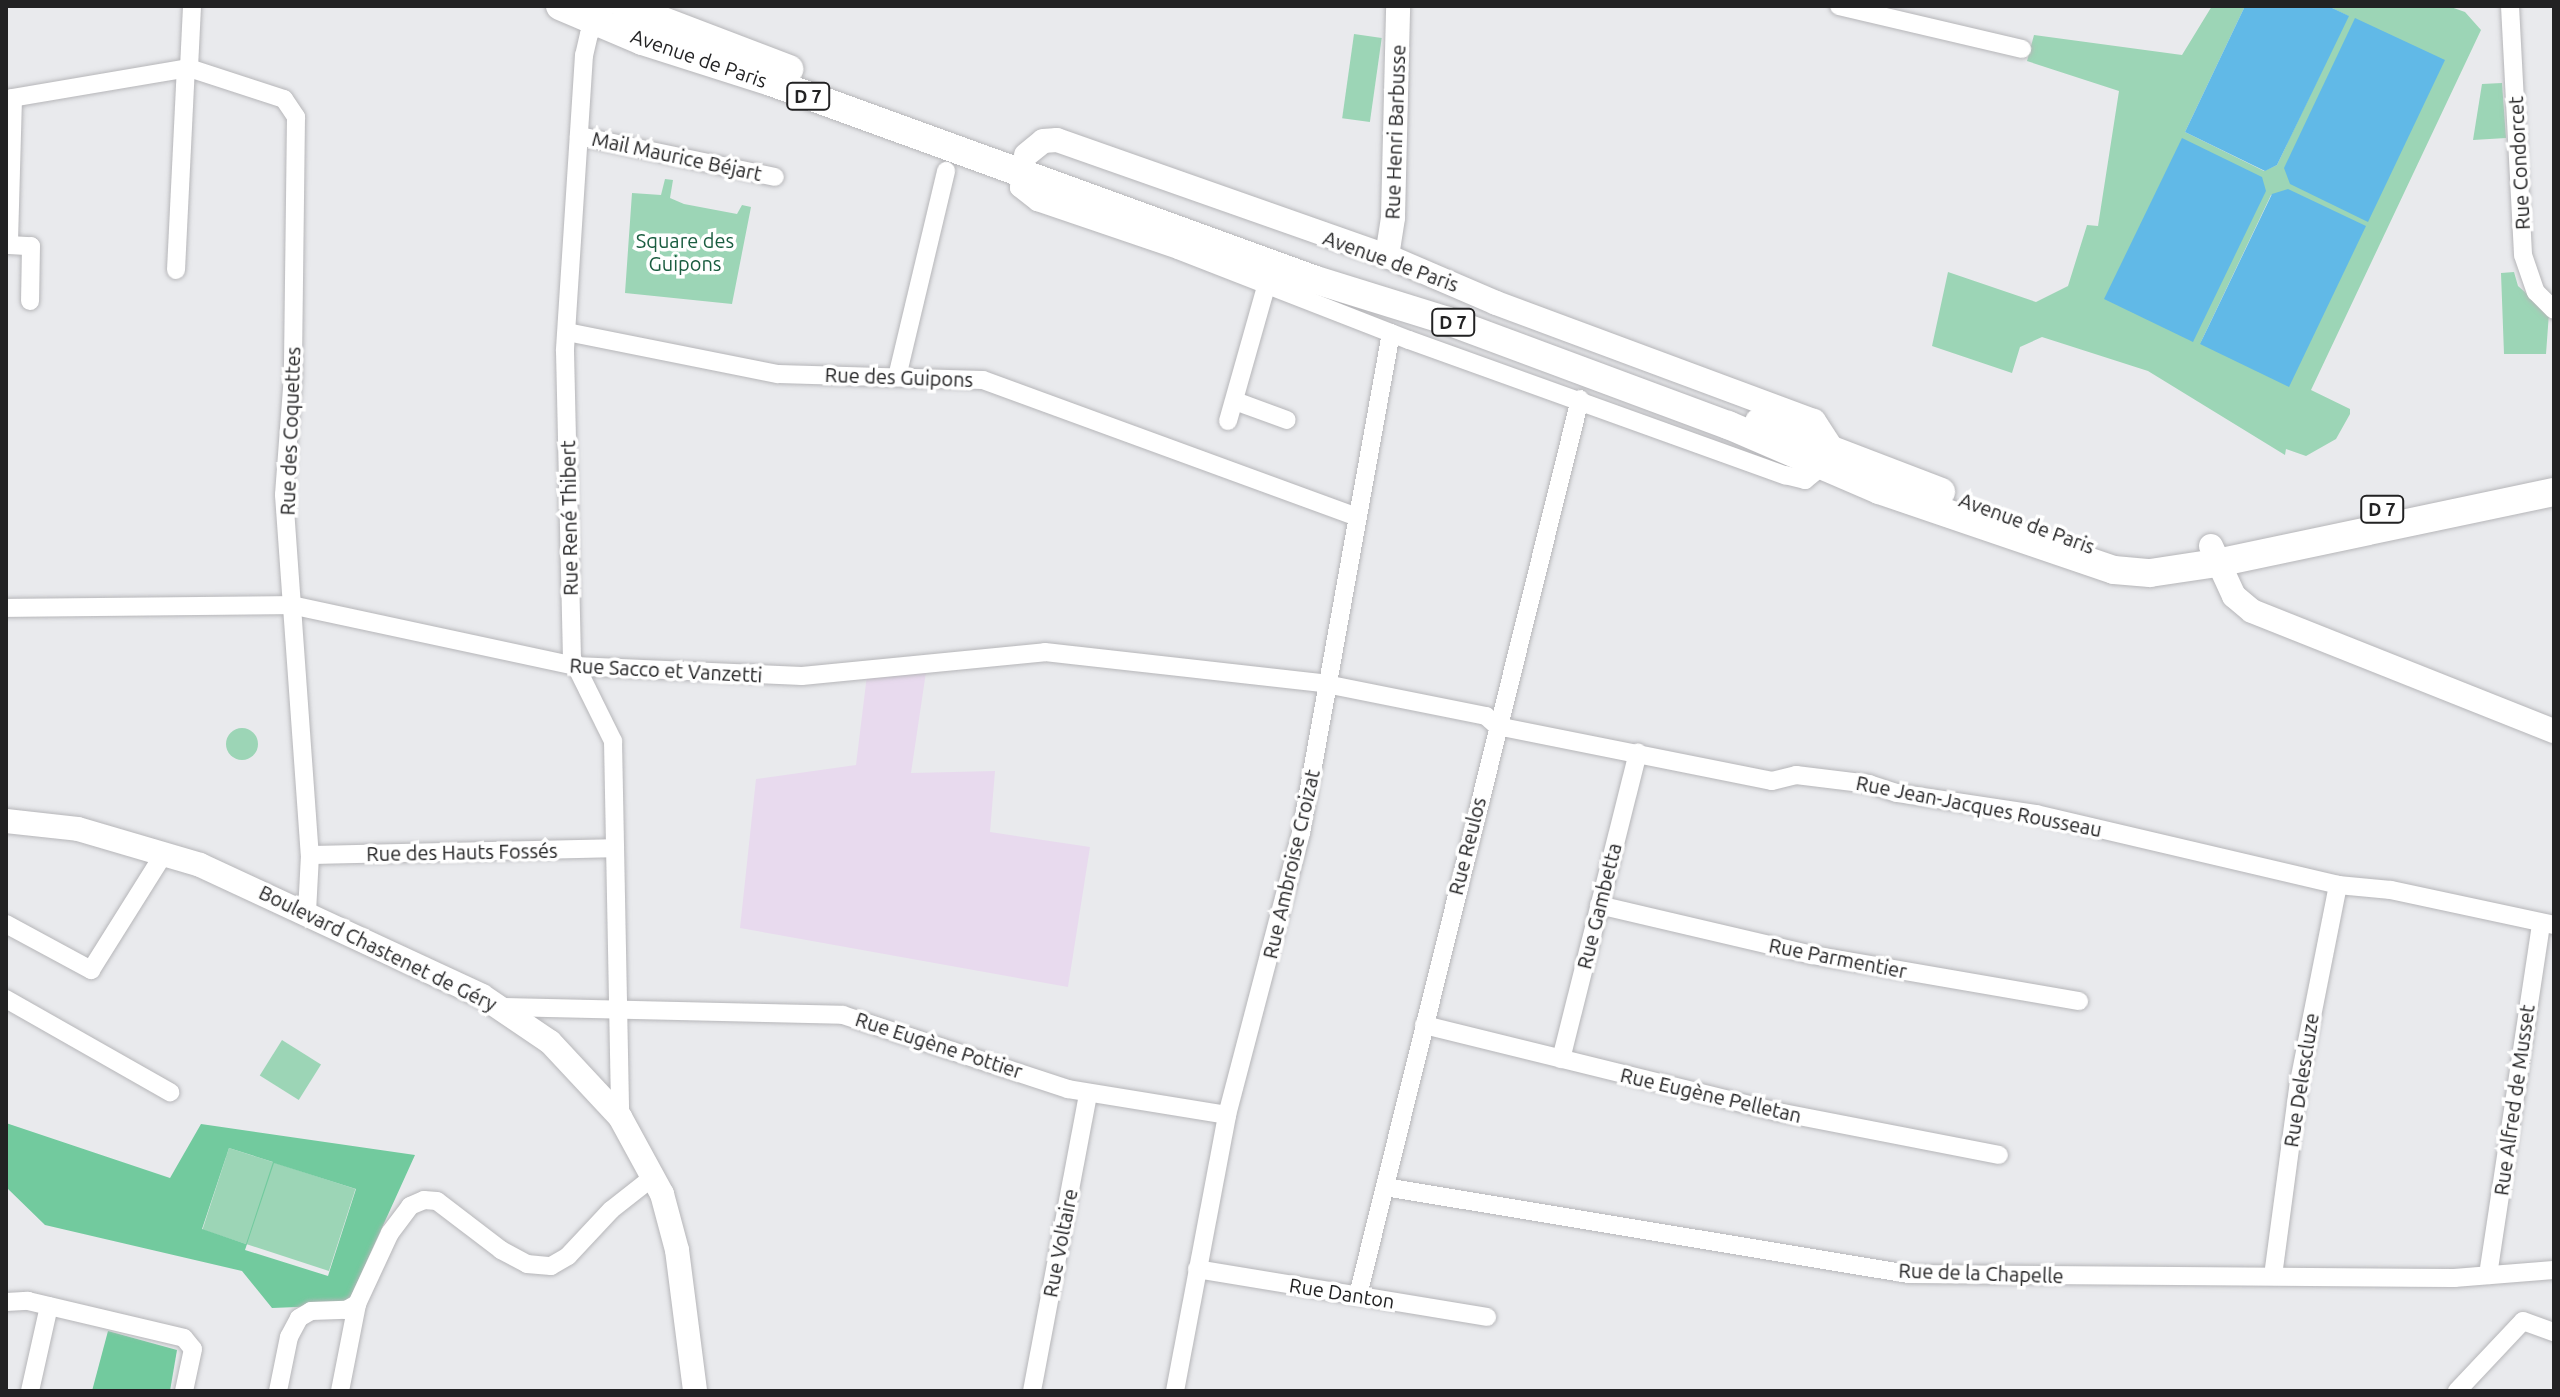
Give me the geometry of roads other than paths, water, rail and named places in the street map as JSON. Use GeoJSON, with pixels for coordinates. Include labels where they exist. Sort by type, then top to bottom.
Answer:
{"type":"FeatureCollection","features":[{"type":"Feature","properties":{"kind":"main road","name":"Avenue de Paris"},"geometry":{"type":"LineString","coordinates":[[560,6],[600,13],[1313,265],[1422,297],[1827,458],[2077,544],[2136,556],[2214,555]]}},
{"type":"Feature","properties":{"kind":"main road","name":"Avenue de Paris"},"geometry":{"type":"LineString","coordinates":[[624,6],[1023,164]]}},
{"type":"Feature","properties":{"kind":"main road","name":"D 7"},"geometry":{"type":"LineString","coordinates":[[2214,555],[2554,474]]}},
{"type":"Feature","properties":{"kind":"main road","name":"D 7"},"geometry":{"type":"LineString","coordinates":[[2214,555],[2554,492]]}},
{"type":"Feature","properties":{"kind":"street"},"geometry":{"type":"LineString","coordinates":[[176,270],[192,6]]}},
{"type":"Feature","properties":{"kind":"street","name":"Rue Henri Barbusse"},"geometry":{"type":"LineString","coordinates":[[1387,256],[1393,217],[1398,6]]}},
{"type":"Feature","properties":{"kind":"street"},"geometry":{"type":"LineString","coordinates":[[1839,6],[2022,49]]}},
{"type":"Feature","properties":{"kind":"street","name":"Rue Condorcet"},"geometry":{"type":"LineString","coordinates":[[2510,6],[2523,255],[2536,292],[2554,310]]}},
{"type":"Feature","properties":{"kind":"street","name":"Rue René Thibert"},"geometry":{"type":"LineString","coordinates":[[600,13],[584,55],[567,332],[575,666],[613,741],[620,1117]]}},
{"type":"Feature","properties":{"kind":"street"},"geometry":{"type":"LineString","coordinates":[[30,301],[31,246],[9,245],[10,99],[188,68]]}},
{"type":"Feature","properties":{"kind":"street","name":"Rue des Coquettes"},"geometry":{"type":"LineString","coordinates":[[188,68],[284,99],[296,117],[293,375],[284,495],[310,855],[307,913]]}},
{"type":"Feature","properties":{"kind":"street","name":"Mail Maurice Béjart"},"geometry":{"type":"LineString","coordinates":[[579,136],[775,177]]}},
{"type":"Feature","properties":{"kind":"street","name":"Avenue de Paris"},"geometry":{"type":"LineString","coordinates":[[1023,164],[1043,141],[1057,140],[1387,256],[1496,303],[1814,421],[1827,458]]}},
{"type":"Feature","properties":{"kind":"street"},"geometry":{"type":"LineString","coordinates":[[1023,164],[1019,188],[1037,202],[1267,283],[1391,333],[1798,479],[1805,480],[1827,458]]}},
{"type":"Feature","properties":{"kind":"street"},"geometry":{"type":"LineString","coordinates":[[897,377],[946,171]]}},
{"type":"Feature","properties":{"kind":"street"},"geometry":{"type":"LineString","coordinates":[[1228,421],[1267,283]]}},
{"type":"Feature","properties":{"kind":"street","name":"Rue des Guipons"},"geometry":{"type":"LineString","coordinates":[[567,332],[778,374],[983,380],[1355,516]]}},
{"type":"Feature","properties":{"kind":"street","name":"Rue Ambroise Croizat"},"geometry":{"type":"LineString","coordinates":[[1175,1391],[1227,1115],[1301,833],[1333,685],[1355,516],[1391,333]]}},
{"type":"Feature","properties":{"kind":"street","name":"Rue Reulos"},"geometry":{"type":"LineString","coordinates":[[1358,1295],[1580,399]]}},
{"type":"Feature","properties":{"kind":"street"},"geometry":{"type":"LineString","coordinates":[[1235,401],[1287,420]]}},
{"type":"Feature","properties":{"kind":"street"},"geometry":{"type":"LineString","coordinates":[[2214,555],[2243,606],[2554,731]]}},
{"type":"Feature","properties":{"kind":"street","name":"Rue Sacco et Vanzetti"},"geometry":{"type":"LineString","coordinates":[[6,608],[291,605],[575,666],[802,676],[1045,652],[1333,685],[1486,716],[1497,726]]}},
{"type":"Feature","properties":{"kind":"street"},"geometry":{"type":"LineString","coordinates":[[2340,644],[2377,653],[2554,719]]}},
{"type":"Feature","properties":{"kind":"street","name":"Rue Jean-Jacques Rousseau"},"geometry":{"type":"LineString","coordinates":[[1497,726],[1772,781],[1796,775],[1869,784],[1897,793],[2036,814],[2338,885],[2391,890],[2547,925]]}},
{"type":"Feature","properties":{"kind":"street","name":"Rue Gambetta"},"geometry":{"type":"LineString","coordinates":[[1561,1059],[1638,753]]}},
{"type":"Feature","properties":{"kind":"street","name":"Boulevard Chastenet de Géry"},"geometry":{"type":"LineString","coordinates":[[6,821],[78,829],[165,852],[307,913],[503,1007],[571,1061],[620,1117],[653,1177],[677,1250],[695,1391]]}},
{"type":"Feature","properties":{"kind":"street","name":"Rue des Hauts Fossés"},"geometry":{"type":"LineString","coordinates":[[310,855],[614,848]]}},
{"type":"Feature","properties":{"kind":"street"},"geometry":{"type":"LineString","coordinates":[[6,924],[91,970],[165,852]]}},
{"type":"Feature","properties":{"kind":"street","name":"Rue Delescluze"},"geometry":{"type":"LineString","coordinates":[[2273,1276],[2299,1082],[2338,885]]}},
{"type":"Feature","properties":{"kind":"street","name":"Rue Parmentier"},"geometry":{"type":"LineString","coordinates":[[1599,905],[1812,955],[2079,1001]]}},
{"type":"Feature","properties":{"kind":"street","name":"Rue Alfred de Musset"},"geometry":{"type":"LineString","coordinates":[[2488,1275],[2547,925]]}},
{"type":"Feature","properties":{"kind":"street"},"geometry":{"type":"LineString","coordinates":[[6,999],[170,1092]]}},
{"type":"Feature","properties":{"kind":"street","name":"Rue Eugène Pottier"},"geometry":{"type":"LineString","coordinates":[[503,1007],[620,1007],[843,1015],[1088,1094],[1227,1115]]}},
{"type":"Feature","properties":{"kind":"street","name":"Rue Eugène Pelletan"},"geometry":{"type":"LineString","coordinates":[[1424,1025],[1778,1112],[1999,1155]]}},
{"type":"Feature","properties":{"kind":"street","name":"Rue Voltaire"},"geometry":{"type":"LineString","coordinates":[[1032,1391],[1088,1094]]}},
{"type":"Feature","properties":{"kind":"street"},"geometry":{"type":"LineString","coordinates":[[340,1391],[357,1304],[390,1233],[410,1206],[424,1200],[437,1201],[514,1257],[551,1266],[653,1177]]}},
{"type":"Feature","properties":{"kind":"street","name":"Rue de la Chapelle"},"geometry":{"type":"LineString","coordinates":[[1385,1187],[1908,1274],[2488,1275],[2554,1270]]}},
{"type":"Feature","properties":{"kind":"street","name":"Rue Danton"},"geometry":{"type":"LineString","coordinates":[[1197,1269],[1487,1317]]}},
{"type":"Feature","properties":{"kind":"street"},"geometry":{"type":"LineString","coordinates":[[6,1302],[49,1306],[184,1338],[193,1349],[184,1391]]}},
{"type":"Feature","properties":{"kind":"street"},"geometry":{"type":"LineString","coordinates":[[278,1391],[289,1337],[299,1318],[311,1311],[346,1310],[357,1304]]}},
{"type":"Feature","properties":{"kind":"street"},"geometry":{"type":"LineString","coordinates":[[30,1391],[49,1306]]}},
{"type":"Feature","properties":{"kind":"street"},"geometry":{"type":"LineString","coordinates":[[2457,1391],[2523,1321],[2554,1332]]}},
{"type":"Feature","properties":{"kind":"water"},"geometry":{"type":"Polygon","coordinates":[[[2245,6],[2328,6],[2349,16],[2277,165],[2265,171],[2185,132],[2245,6]]]}},
{"type":"Feature","properties":{"kind":"water"},"geometry":{"type":"Polygon","coordinates":[[[2355,18],[2445,60],[2368,222],[2290,184],[2284,168],[2355,18]]]}},
{"type":"Feature","properties":{"kind":"water"},"geometry":{"type":"Polygon","coordinates":[[[2182,138],[2262,177],[2266,191],[2193,342],[2104,299],[2182,138]]]}},
{"type":"Feature","properties":{"kind":"water"},"geometry":{"type":"Polygon","coordinates":[[[2288,189],[2366,226],[2289,387],[2200,344],[2272,194],[2288,189]]]}},
{"type":"Feature","properties":{"kind":"park label","name":"Square des Guipons"},"geometry":{"type":"Point","coordinates":[685,252]}}]}
